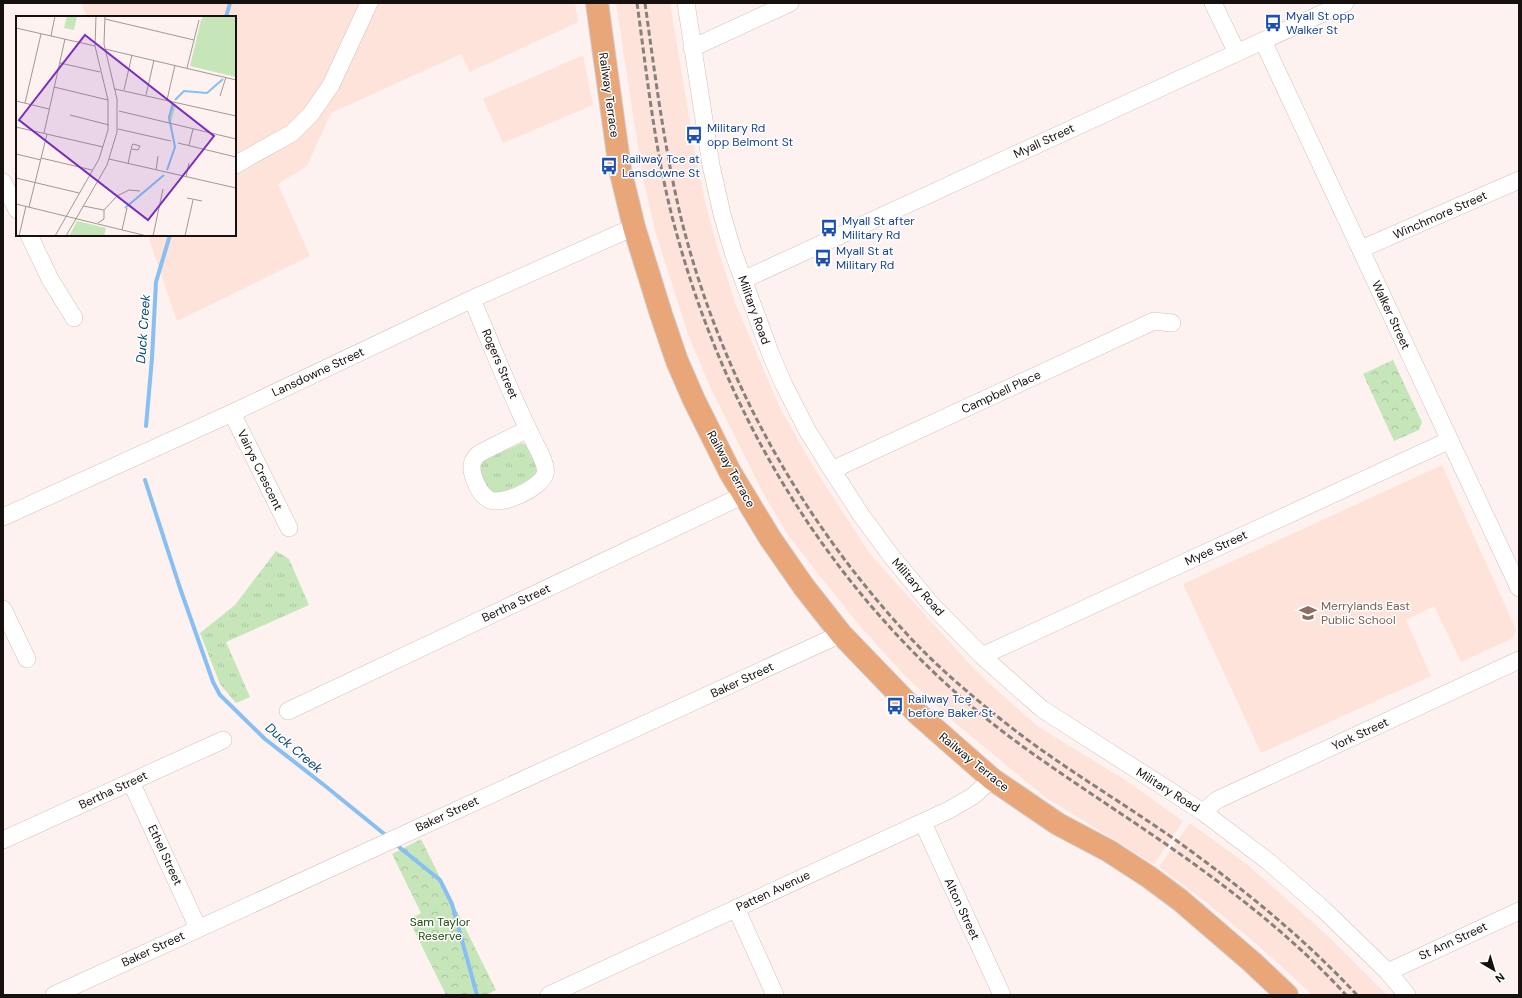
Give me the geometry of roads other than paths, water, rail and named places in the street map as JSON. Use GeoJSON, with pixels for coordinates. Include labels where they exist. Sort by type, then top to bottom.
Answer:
{"type":"FeatureCollection","features":[{"type":"Feature","properties":{"kind":"main road","name":"Railway Terrace"},"geometry":{"type":"LineString","coordinates":[[597,3],[620,169],[634,227],[661,314],[677,361],[694,400],[730,472],[770,538],[841,634],[918,714],[992,779],[1058,824],[1109,851],[1149,877],[1180,900],[1206,924],[1252,962],[1287,995]]}},
{"type":"Feature","properties":{"kind":"street"},"geometry":{"type":"LineString","coordinates":[[236,164],[292,133],[311,114],[331,85],[369,3]]}},
{"type":"Feature","properties":{"kind":"street","name":"Military Road"},"geometry":{"type":"LineString","coordinates":[[686,3],[711,165],[724,222],[743,280],[784,385],[807,430],[861,515],[892,557],[930,603],[982,656],[1042,709],[1203,812],[1268,862],[1317,903],[1388,972],[1407,995]]}},
{"type":"Feature","properties":{"kind":"street"},"geometry":{"type":"LineString","coordinates":[[692,48],[790,3]]}},
{"type":"Feature","properties":{"kind":"street"},"geometry":{"type":"LineString","coordinates":[[1213,3],[1237,53]]}},
{"type":"Feature","properties":{"kind":"street","name":"Myall Street"},"geometry":{"type":"LineString","coordinates":[[743,280],[1345,3]]}},
{"type":"Feature","properties":{"kind":"street","name":"Walker Street"},"geometry":{"type":"LineString","coordinates":[[1263,41],[1519,588]]}},
{"type":"Feature","properties":{"kind":"street","name":"Winchmore Street"},"geometry":{"type":"LineString","coordinates":[[1361,249],[1519,180]]}},
{"type":"Feature","properties":{"kind":"street"},"geometry":{"type":"LineString","coordinates":[[3,182],[16,208]]}},
{"type":"Feature","properties":{"kind":"street","name":"Lansdowne Street"},"geometry":{"type":"LineString","coordinates":[[3,517],[232,412],[472,299],[634,227]]}},
{"type":"Feature","properties":{"kind":"street"},"geometry":{"type":"LineString","coordinates":[[29,236],[50,279],[74,318]]}},
{"type":"Feature","properties":{"kind":"street","name":"Rogers Street"},"geometry":{"type":"LineString","coordinates":[[472,299],[528,429],[545,464],[546,473],[538,485],[506,500],[497,502],[488,500],[480,492],[473,474],[472,465],[474,457],[528,429]]}},
{"type":"Feature","properties":{"kind":"street","name":"Campbell Place"},"geometry":{"type":"LineString","coordinates":[[832,470],[1154,321],[1172,323]]}},
{"type":"Feature","properties":{"kind":"street","name":"Vairys Crescent"},"geometry":{"type":"LineString","coordinates":[[232,412],[289,528]]}},
{"type":"Feature","properties":{"kind":"street","name":"Myee Street"},"geometry":{"type":"LineString","coordinates":[[982,656],[1450,440]]}},
{"type":"Feature","properties":{"kind":"street","name":"Bertha Street"},"geometry":{"type":"LineString","coordinates":[[288,711],[744,495]]}},
{"type":"Feature","properties":{"kind":"street"},"geometry":{"type":"LineString","coordinates":[[3,609],[27,659]]}},
{"type":"Feature","properties":{"kind":"street","name":"Baker Street"},"geometry":{"type":"LineString","coordinates":[[54,995],[841,634]]}},
{"type":"Feature","properties":{"kind":"street","name":"York Street"},"geometry":{"type":"LineString","coordinates":[[1203,812],[1217,800],[1519,660]]}},
{"type":"Feature","properties":{"kind":"street","name":"Bertha Street"},"geometry":{"type":"LineString","coordinates":[[3,840],[222,740]]}},
{"type":"Feature","properties":{"kind":"street","name":"Patten Avenue"},"geometry":{"type":"LineString","coordinates":[[549,995],[949,810],[973,796],[992,779]]}},
{"type":"Feature","properties":{"kind":"street","name":"Ethel Street"},"geometry":{"type":"LineString","coordinates":[[131,782],[198,928]]}},
{"type":"Feature","properties":{"kind":"street","name":"Alton Street"},"geometry":{"type":"LineString","coordinates":[[923,822],[1002,995]]}},
{"type":"Feature","properties":{"kind":"street"},"geometry":{"type":"LineString","coordinates":[[736,908],[775,995]]}},
{"type":"Feature","properties":{"kind":"street","name":"St Ann Street"},"geometry":{"type":"LineString","coordinates":[[1388,972],[1519,911]]}},
{"type":"Feature","properties":{"kind":"waterway","name":"Duck Creek"},"geometry":{"type":"LineString","coordinates":[[226,16],[230,3]]}},
{"type":"Feature","properties":{"kind":"waterway","name":"Duck Creek"},"geometry":{"type":"LineString","coordinates":[[146,426],[152,358],[156,282],[170,236]]}},
{"type":"Feature","properties":{"kind":"waterway","name":"Duck Creek"},"geometry":{"type":"LineString","coordinates":[[145,480],[180,588],[213,682],[220,695],[265,739],[388,837]]}},
{"type":"Feature","properties":{"kind":"waterway","name":"Duck Creek"},"geometry":{"type":"LineString","coordinates":[[394,843],[440,880],[452,904],[477,995]]}},
{"type":"Feature","properties":{"kind":"railway"},"geometry":{"type":"LineString","coordinates":[[637,3],[652,114],[667,197],[697,298],[724,370],[758,439],[796,504],[840,567],[889,626],[943,681],[1002,731],[1170,847],[1240,898],[1306,954],[1346,995]]}},
{"type":"Feature","properties":{"kind":"railway"},"geometry":{"type":"LineString","coordinates":[[645,3],[660,111],[670,165],[681,218],[697,275],[717,331],[740,385],[767,438],[796,489],[829,539],[865,586],[904,631],[939,667],[964,689],[1045,753],[1177,841],[1225,876],[1293,933],[1357,995]]}},
{"type":"Feature","properties":{"kind":"place","name":"Myall St opp Walker St"},"geometry":{"type":"Point","coordinates":[1273,23]}},
{"type":"Feature","properties":{"kind":"place","name":"Military Rd opp Belmont St"},"geometry":{"type":"Point","coordinates":[694,135]}},
{"type":"Feature","properties":{"kind":"place","name":"Railway Tce at Lansdowne St"},"geometry":{"type":"Point","coordinates":[609,166]}},
{"type":"Feature","properties":{"kind":"place","name":"Myall St after Military Rd"},"geometry":{"type":"Point","coordinates":[829,228]}},
{"type":"Feature","properties":{"kind":"place","name":"Myall St at Military Rd"},"geometry":{"type":"Point","coordinates":[823,258]}},
{"type":"Feature","properties":{"kind":"place","name":"Merrylands East Public School"},"geometry":{"type":"Point","coordinates":[1308,613]}},
{"type":"Feature","properties":{"kind":"place","name":"Railway Tce before Baker St"},"geometry":{"type":"Point","coordinates":[895,706]}},
{"type":"Feature","properties":{"kind":"park label","name":"Sam Taylor Reserve"},"geometry":{"type":"Point","coordinates":[440,929]}}]}
